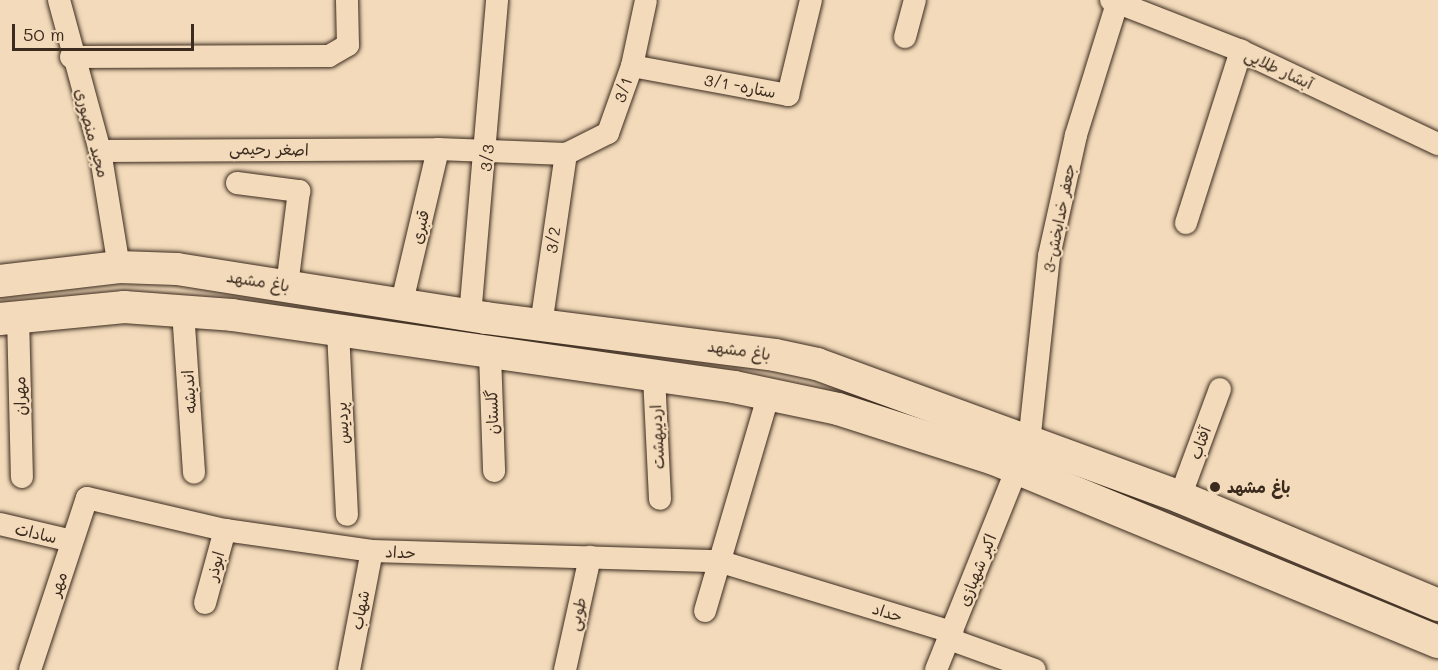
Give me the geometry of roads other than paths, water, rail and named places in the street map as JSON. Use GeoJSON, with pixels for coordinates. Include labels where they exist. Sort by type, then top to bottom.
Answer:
{"type":"FeatureCollection","features":[{"type":"Feature","properties":{"kind":"main road","name":"باغ مشهد"},"geometry":{"type":"LineString","coordinates":[[0,281],[118,267],[287,286],[401,306],[691,343],[817,364],[1438,642]]}},
{"type":"Feature","properties":{"kind":"main road","name":"باغ مشهد"},"geometry":{"type":"LineString","coordinates":[[9,317],[123,307],[183,311],[691,380],[769,394],[1180,497],[1438,605]]}},
{"type":"Feature","properties":{"kind":"main road"},"geometry":{"type":"LineString","coordinates":[[616,371],[630,354],[619,334]]}},
{"type":"Feature","properties":{"kind":"main road"},"geometry":{"type":"LineString","coordinates":[[691,343],[682,362],[691,380]]}},
{"type":"Feature","properties":{"kind":"street","name":"مجید منصوری"},"geometry":{"type":"LineString","coordinates":[[59,0],[70,57],[100,151],[118,267]]}},
{"type":"Feature","properties":{"kind":"street"},"geometry":{"type":"LineString","coordinates":[[70,57],[329,56],[348,45],[347,0]]}},
{"type":"Feature","properties":{"kind":"street","name":"3/3"},"geometry":{"type":"LineString","coordinates":[[470,316],[488,151],[497,0]]}},
{"type":"Feature","properties":{"kind":"street","name":"3/1"},"geometry":{"type":"LineString","coordinates":[[566,154],[608,133],[632,66],[646,0]]}},
{"type":"Feature","properties":{"kind":"street","name":"ستاره- 3/1"},"geometry":{"type":"LineString","coordinates":[[632,66],[788,95],[811,0]]}},
{"type":"Feature","properties":{"kind":"street"},"geometry":{"type":"LineString","coordinates":[[905,36],[915,0]]}},
{"type":"Feature","properties":{"kind":"street","name":"آبشار طلایی"},"geometry":{"type":"LineString","coordinates":[[1115,1],[1241,51],[1438,144]]}},
{"type":"Feature","properties":{"kind":"street","name":"جعفر خدابخش-3"},"geometry":{"type":"LineString","coordinates":[[1023,456],[1049,256],[1076,135],[1115,1]]}},
{"type":"Feature","properties":{"kind":"street"},"geometry":{"type":"LineString","coordinates":[[1186,223],[1241,51]]}},
{"type":"Feature","properties":{"kind":"street","name":"اصغر رحیمی"},"geometry":{"type":"LineString","coordinates":[[100,151],[438,148],[566,154]]}},
{"type":"Feature","properties":{"kind":"street","name":"قنبری"},"geometry":{"type":"LineString","coordinates":[[401,306],[438,148]]}},
{"type":"Feature","properties":{"kind":"street","name":"3/2"},"geometry":{"type":"LineString","coordinates":[[541,325],[566,154]]}},
{"type":"Feature","properties":{"kind":"street"},"geometry":{"type":"LineString","coordinates":[[237,183],[299,191],[287,286]]}},
{"type":"Feature","properties":{"kind":"street","name":"اندیشه"},"geometry":{"type":"LineString","coordinates":[[183,311],[194,473]]}},
{"type":"Feature","properties":{"kind":"street","name":"مهران"},"geometry":{"type":"LineString","coordinates":[[9,317],[21,477]]}},
{"type":"Feature","properties":{"kind":"street","name":"پردیس"},"geometry":{"type":"LineString","coordinates":[[338,331],[347,514]]}},
{"type":"Feature","properties":{"kind":"street","name":"گلستان"},"geometry":{"type":"LineString","coordinates":[[490,354],[494,471]]}},
{"type":"Feature","properties":{"kind":"street","name":"اردیبهشت"},"geometry":{"type":"LineString","coordinates":[[654,376],[660,499]]}},
{"type":"Feature","properties":{"kind":"street","name":"آفتاب"},"geometry":{"type":"LineString","coordinates":[[1180,497],[1220,388]]}},
{"type":"Feature","properties":{"kind":"street"},"geometry":{"type":"LineString","coordinates":[[705,610],[769,394]]}},
{"type":"Feature","properties":{"kind":"street","name":"اکبر شهبازی"},"geometry":{"type":"LineString","coordinates":[[936,670],[1023,456]]}},
{"type":"Feature","properties":{"kind":"street","name":"حداد"},"geometry":{"type":"LineString","coordinates":[[87,498],[225,530],[372,551],[718,561],[950,635],[1035,670]]}},
{"type":"Feature","properties":{"kind":"street","name":"مهر"},"geometry":{"type":"LineString","coordinates":[[30,670],[87,498]]}},
{"type":"Feature","properties":{"kind":"street","name":"سادات"},"geometry":{"type":"LineString","coordinates":[[0,524],[72,541]]}},
{"type":"Feature","properties":{"kind":"street","name":"ابوذر"},"geometry":{"type":"LineString","coordinates":[[205,603],[225,530]]}},
{"type":"Feature","properties":{"kind":"street","name":"شهاب"},"geometry":{"type":"LineString","coordinates":[[349,670],[372,551]]}},
{"type":"Feature","properties":{"kind":"street","name":"طوبی"},"geometry":{"type":"LineString","coordinates":[[565,670],[590,557]]}},
{"type":"Feature","properties":{"kind":"place","name":"باغ مشهد"},"geometry":{"type":"Point","coordinates":[1215,487]}}]}
